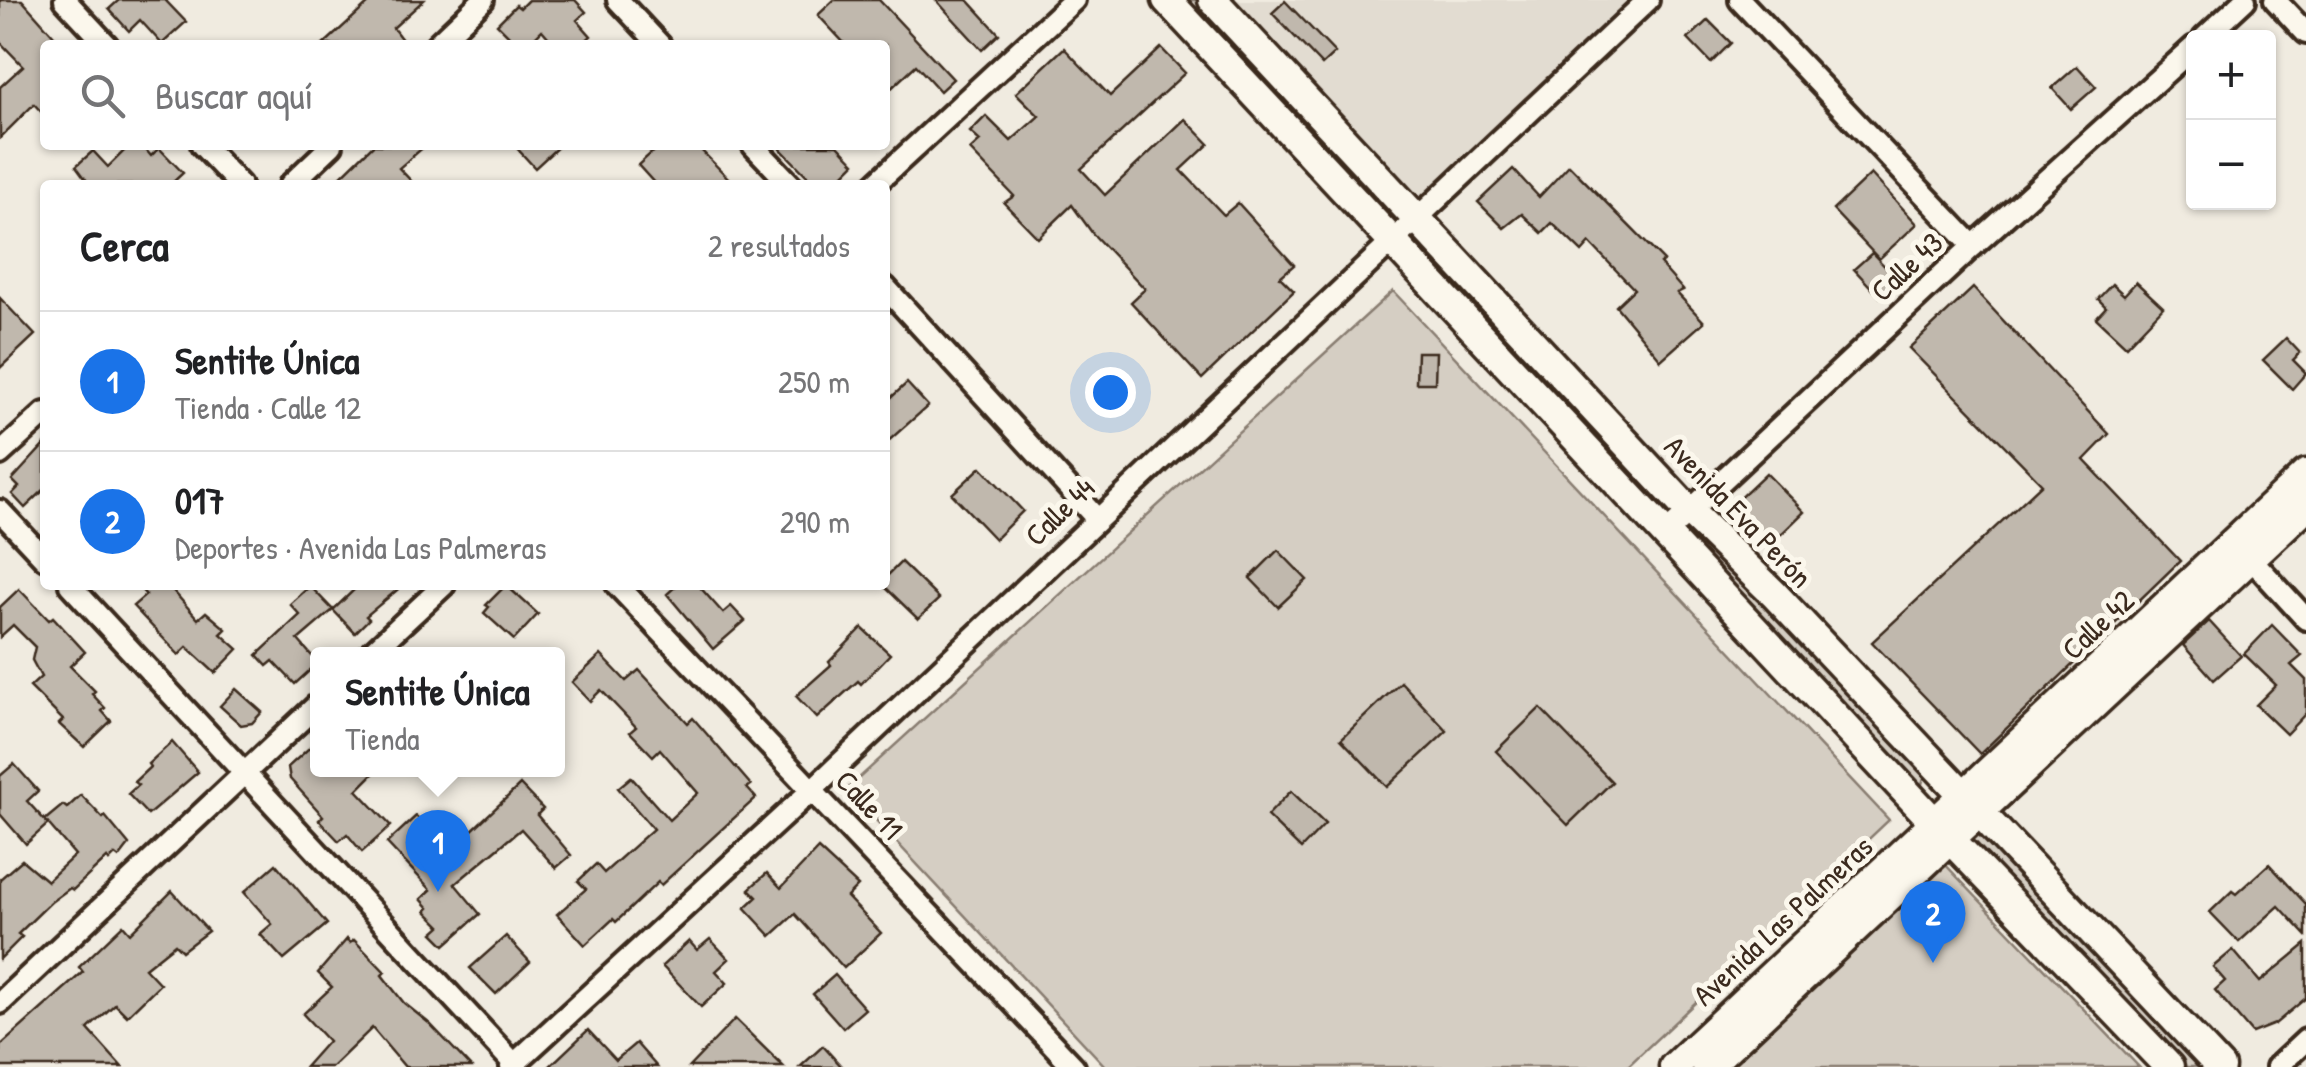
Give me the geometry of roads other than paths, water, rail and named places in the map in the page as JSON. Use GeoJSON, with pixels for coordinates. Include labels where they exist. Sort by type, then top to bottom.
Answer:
{"type":"FeatureCollection","features":[{"type":"Feature","properties":{"kind":"main road"},"geometry":{"type":"LineString","coordinates":[[1166,0],[2169,1067]]}},
{"type":"Feature","properties":{"kind":"main road","name":"Avenida Eva Perón"},"geometry":{"type":"LineString","coordinates":[[1213,0],[1690,512],[1774,594],[2220,1067]]}},
{"type":"Feature","properties":{"kind":"main road","name":"Calle 42"},"geometry":{"type":"LineString","coordinates":[[1943,830],[2242,550],[2306,474]]}},
{"type":"Feature","properties":{"kind":"main road","name":"Calle 42"},"geometry":{"type":"LineString","coordinates":[[2242,550],[2306,506]]}},
{"type":"Feature","properties":{"kind":"main road","name":"Avenida Las Palmeras"},"geometry":{"type":"LineString","coordinates":[[1674,1067],[1943,830]]}},
{"type":"Feature","properties":{"kind":"main road","name":"Avenida Las Palmeras"},"geometry":{"type":"LineString","coordinates":[[1706,1067],[1943,830]]}},
{"type":"Feature","properties":{"kind":"street"},"geometry":{"type":"LineString","coordinates":[[65,0],[103,40]]}},
{"type":"Feature","properties":{"kind":"street"},"geometry":{"type":"LineString","coordinates":[[441,40],[483,0]]}},
{"type":"Feature","properties":{"kind":"street"},"geometry":{"type":"LineString","coordinates":[[618,0],[655,40]]}},
{"type":"Feature","properties":{"kind":"street"},"geometry":{"type":"LineString","coordinates":[[879,180],[1074,0]]}},
{"type":"Feature","properties":{"kind":"street","name":"Calle 44"},"geometry":{"type":"LineString","coordinates":[[514,1066],[1648,0]]}},
{"type":"Feature","properties":{"kind":"street"},"geometry":{"type":"LineString","coordinates":[[1740,0],[1973,246]]}},
{"type":"Feature","properties":{"kind":"street"},"geometry":{"type":"LineString","coordinates":[[2213,30],[2245,0]]}},
{"type":"Feature","properties":{"kind":"street"},"geometry":{"type":"LineString","coordinates":[[2275,0],[2306,32]]}},
{"type":"Feature","properties":{"kind":"street","name":"Calle 43"},"geometry":{"type":"LineString","coordinates":[[1665,534],[1973,246],[2186,54]]}},
{"type":"Feature","properties":{"kind":"street"},"geometry":{"type":"LineString","coordinates":[[207,150],[235,180]]}},
{"type":"Feature","properties":{"kind":"street"},"geometry":{"type":"LineString","coordinates":[[295,180],[327,150]]}},
{"type":"Feature","properties":{"kind":"street"},"geometry":{"type":"LineString","coordinates":[[759,150],[786,180]]}},
{"type":"Feature","properties":{"kind":"street"},"geometry":{"type":"LineString","coordinates":[[890,292],[1096,518]]}},
{"type":"Feature","properties":{"kind":"street"},"geometry":{"type":"LineString","coordinates":[[0,454],[40,418]]}},
{"type":"Feature","properties":{"kind":"street"},"geometry":{"type":"LineString","coordinates":[[0,511],[40,554]]}},
{"type":"Feature","properties":{"kind":"street"},"geometry":{"type":"LineString","coordinates":[[2242,550],[2306,619]]}},
{"type":"Feature","properties":{"kind":"street"},"geometry":{"type":"LineString","coordinates":[[75,590],[514,1066]]}},
{"type":"Feature","properties":{"kind":"street"},"geometry":{"type":"LineString","coordinates":[[378,647],[439,590]]}},
{"type":"Feature","properties":{"kind":"street","name":"Calle 11"},"geometry":{"type":"LineString","coordinates":[[622,590],[1074,1067]]}},
{"type":"Feature","properties":{"kind":"street"},"geometry":{"type":"LineString","coordinates":[[0,1003],[310,712]]}},
{"type":"Feature","properties":{"kind":"street"},"geometry":{"type":"LineString","coordinates":[[2277,1067],[2306,1040]]}},
{"type":"Feature","properties":{"kind":"place","name":"Sentite Única"},"geometry":{"type":"Point","coordinates":[438,892]}},
{"type":"Feature","properties":{"kind":"place","name":"017"},"geometry":{"type":"Point","coordinates":[1933,963]}}]}
